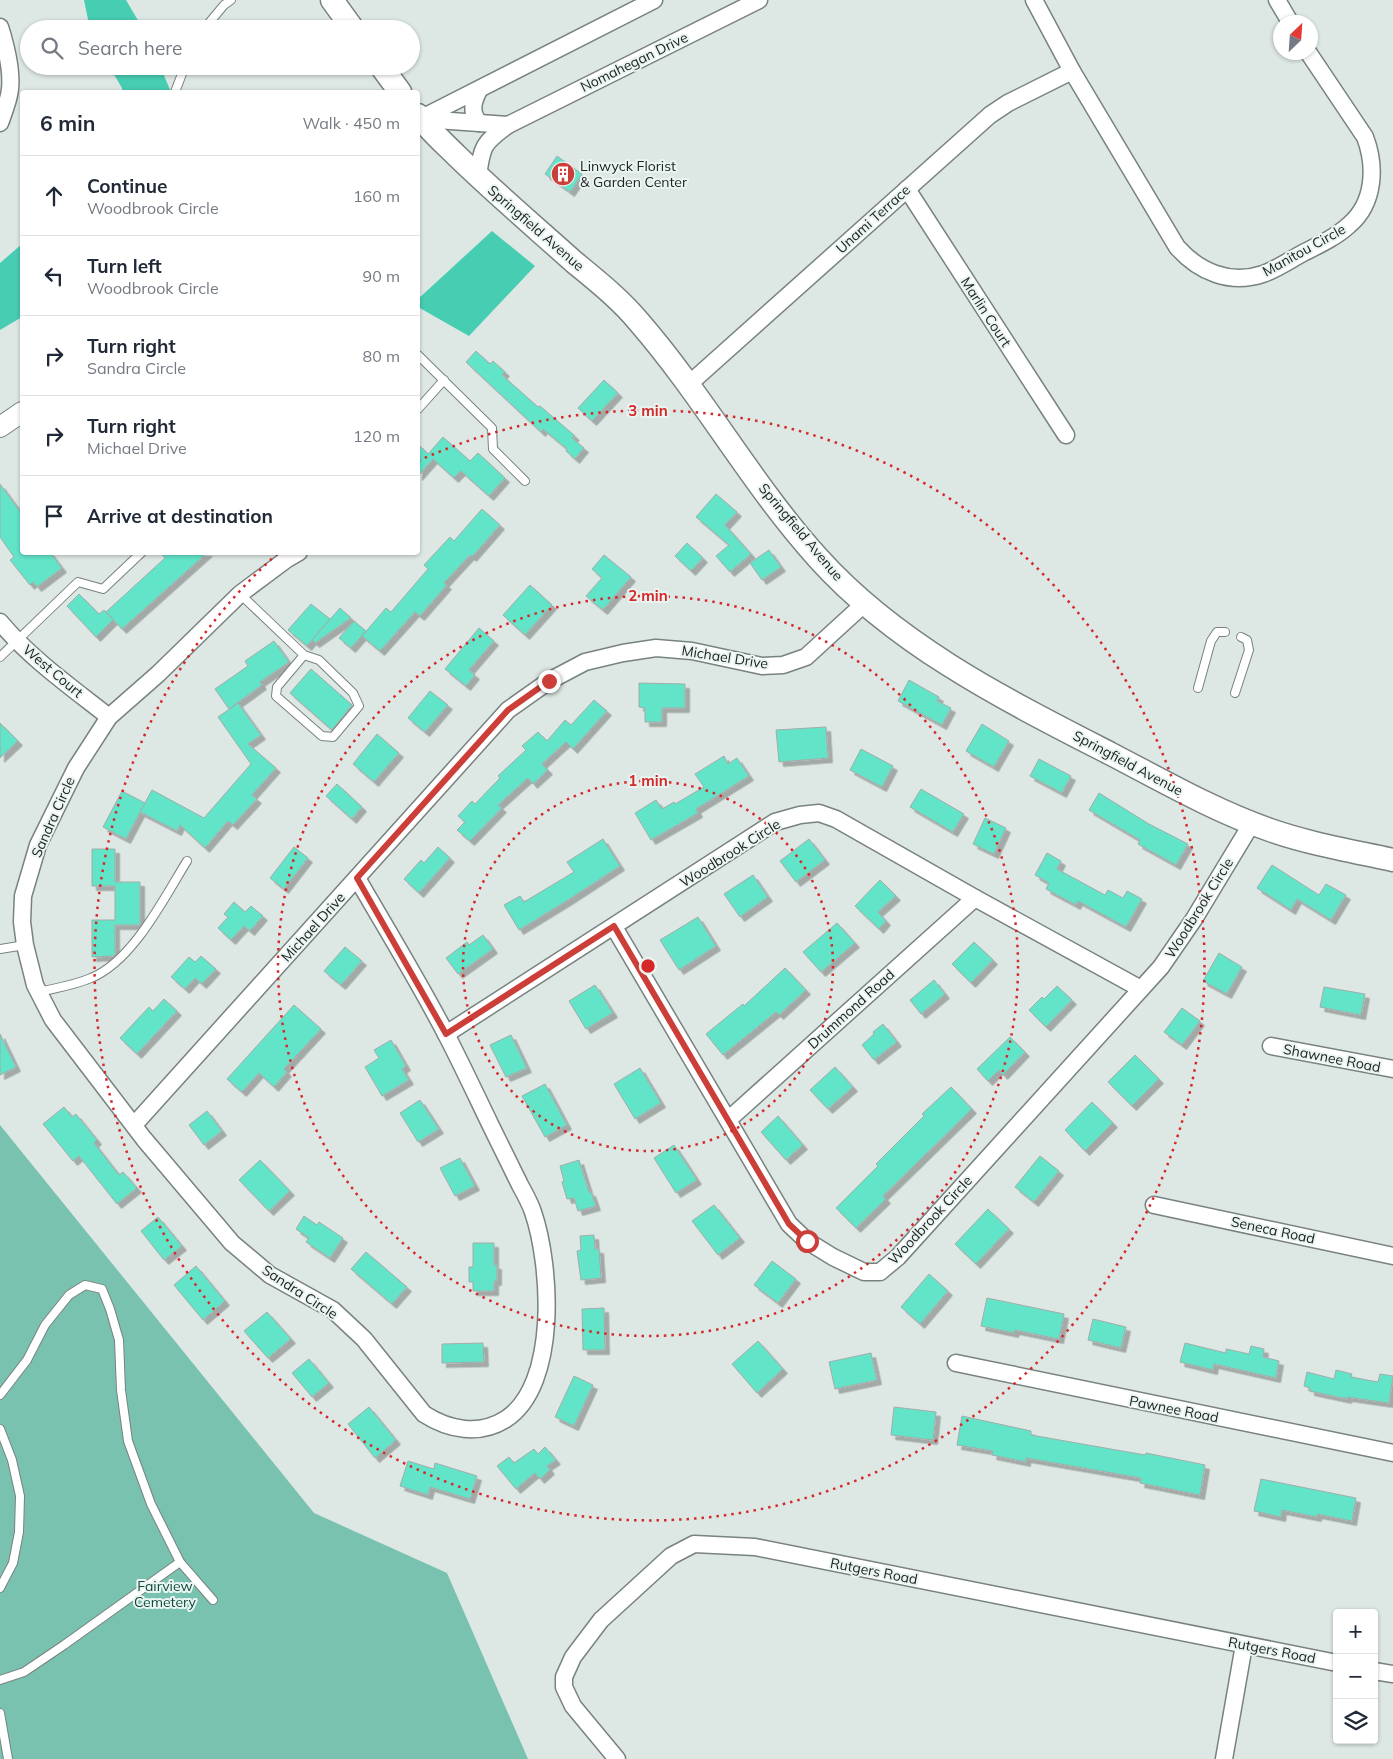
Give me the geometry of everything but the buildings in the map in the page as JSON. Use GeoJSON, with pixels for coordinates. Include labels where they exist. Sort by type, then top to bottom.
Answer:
{"type":"FeatureCollection","features":[{"type":"Feature","properties":{"kind":"main road"},"geometry":{"type":"LineString","coordinates":[[332,0],[346,20]]}},
{"type":"Feature","properties":{"kind":"main road"},"geometry":{"type":"LineString","coordinates":[[388,75],[399,90]]}},
{"type":"Feature","properties":{"kind":"main road","name":"Springfield Avenue"},"geometry":{"type":"LineString","coordinates":[[420,120],[478,176],[613,295],[638,320],[785,518],[818,558],[865,603],[901,633],[963,673],[1074,735],[1190,796],[1252,824],[1304,840],[1393,860]]}},
{"type":"Feature","properties":{"kind":"street"},"geometry":{"type":"LineString","coordinates":[[420,117],[479,90],[654,0]]}},
{"type":"Feature","properties":{"kind":"street","name":"Nomahegan Drive"},"geometry":{"type":"LineString","coordinates":[[478,176],[482,149],[490,138],[508,125],[760,0]]}},
{"type":"Feature","properties":{"kind":"street","name":"Manitou Circle"},"geometry":{"type":"LineString","coordinates":[[1034,0],[1072,71],[1177,247],[1188,259],[1208,271],[1230,278],[1246,278],[1271,270],[1326,241],[1349,225],[1359,213],[1366,199],[1371,184],[1372,168],[1370,152],[1365,137],[1313,60]]}},
{"type":"Feature","properties":{"kind":"street"},"geometry":{"type":"LineString","coordinates":[[1277,0],[1286,15]]}},
{"type":"Feature","properties":{"kind":"street"},"geometry":{"type":"LineString","coordinates":[[0,28],[8,65],[10,89],[0,123]]}},
{"type":"Feature","properties":{"kind":"street","name":"Unami Terrace"},"geometry":{"type":"LineString","coordinates":[[688,385],[990,115],[1008,103],[1072,71]]}},
{"type":"Feature","properties":{"kind":"street"},"geometry":{"type":"LineString","coordinates":[[479,90],[472,108],[479,123]]}},
{"type":"Feature","properties":{"kind":"street"},"geometry":{"type":"LineString","coordinates":[[420,118],[508,125]]}},
{"type":"Feature","properties":{"kind":"street","name":"Marlin Court"},"geometry":{"type":"LineString","coordinates":[[906,189],[1066,435]]}},
{"type":"Feature","properties":{"kind":"street"},"geometry":{"type":"LineString","coordinates":[[0,427],[20,413]]}},
{"type":"Feature","properties":{"kind":"street","name":"Sandra Circle"},"geometry":{"type":"LineString","coordinates":[[293,555],[240,594],[158,674],[109,717],[76,768],[38,845],[23,896],[22,922],[25,945],[35,985],[53,1020],[134,1125],[232,1243],[270,1275],[333,1310],[364,1339],[424,1414],[436,1422],[464,1430],[492,1426],[505,1419],[526,1399],[545,1345],[547,1308],[543,1252],[533,1212],[446,1034],[357,878]]}},
{"type":"Feature","properties":{"kind":"street","name":"Michael Drive"},"geometry":{"type":"LineString","coordinates":[[134,1125],[508,710],[556,677],[585,662],[623,653],[656,648],[692,651],[762,666],[782,664],[806,658],[865,603]]}},
{"type":"Feature","properties":{"kind":"street","name":"West Court"},"geometry":{"type":"LineString","coordinates":[[0,622],[17,641],[109,717]]}},
{"type":"Feature","properties":{"kind":"street","name":"Woodbrook Circle"},"geometry":{"type":"LineString","coordinates":[[446,1034],[775,822],[800,814],[819,813],[836,819],[974,898],[1141,989]]}},
{"type":"Feature","properties":{"kind":"street","name":"Woodbrook Circle"},"geometry":{"type":"LineString","coordinates":[[614,926],[789,1224],[807,1241],[833,1257],[864,1272],[880,1272],[898,1257],[1161,967],[1194,919],[1252,824]]}},
{"type":"Feature","properties":{"kind":"street","name":"Drummond Road"},"geometry":{"type":"LineString","coordinates":[[728,1120],[974,898]]}},
{"type":"Feature","properties":{"kind":"street","name":"Shawnee Road"},"geometry":{"type":"LineString","coordinates":[[1271,1046],[1393,1070]]}},
{"type":"Feature","properties":{"kind":"street","name":"Seneca Road"},"geometry":{"type":"LineString","coordinates":[[1154,1205],[1393,1256]]}},
{"type":"Feature","properties":{"kind":"street","name":"Pawnee Road"},"geometry":{"type":"LineString","coordinates":[[956,1363],[1393,1453]]}},
{"type":"Feature","properties":{"kind":"street","name":"Rutgers Road"},"geometry":{"type":"LineString","coordinates":[[617,1759],[573,1706],[564,1688],[564,1676],[573,1657],[601,1620],[671,1556],[694,1544],[756,1548],[1333,1662]]}},
{"type":"Feature","properties":{"kind":"street"},"geometry":{"type":"LineString","coordinates":[[1224,1759],[1244,1645]]}},
{"type":"Feature","properties":{"kind":"street"},"geometry":{"type":"LineString","coordinates":[[1378,1672],[1393,1674]]}},
{"type":"Feature","properties":{"kind":"lane"},"geometry":{"type":"LineString","coordinates":[[212,20],[224,5],[232,0]]}},
{"type":"Feature","properties":{"kind":"lane"},"geometry":{"type":"LineString","coordinates":[[176,90],[182,75]]}},
{"type":"Feature","properties":{"kind":"lane"},"geometry":{"type":"LineString","coordinates":[[420,357],[492,428],[493,449],[526,481]]}},
{"type":"Feature","properties":{"kind":"lane"},"geometry":{"type":"LineString","coordinates":[[420,408],[444,380]]}},
{"type":"Feature","properties":{"kind":"lane"},"geometry":{"type":"LineString","coordinates":[[0,657],[78,582],[103,589],[139,555]]}},
{"type":"Feature","properties":{"kind":"lane"},"geometry":{"type":"LineString","coordinates":[[240,594],[304,655],[319,660],[353,693],[359,706],[333,737],[322,736],[276,696],[277,687],[304,655]]}},
{"type":"Feature","properties":{"kind":"lane"},"geometry":{"type":"LineString","coordinates":[[1198,688],[1210,641],[1217,632],[1225,632]]}},
{"type":"Feature","properties":{"kind":"lane"},"geometry":{"type":"LineString","coordinates":[[1234,693],[1249,650],[1247,640],[1241,637]]}},
{"type":"Feature","properties":{"kind":"lane"},"geometry":{"type":"LineString","coordinates":[[39,992],[92,978],[117,962],[143,933],[187,861]]}},
{"type":"Feature","properties":{"kind":"lane"},"geometry":{"type":"LineString","coordinates":[[0,949],[25,945]]}},
{"type":"Feature","properties":{"kind":"lane"},"geometry":{"type":"LineString","coordinates":[[0,1395],[27,1360],[45,1325],[69,1296],[85,1285],[102,1289],[119,1340],[121,1390],[128,1441],[151,1504],[180,1562],[213,1600]]}},
{"type":"Feature","properties":{"kind":"lane"},"geometry":{"type":"LineString","coordinates":[[0,1429],[12,1460],[20,1496],[19,1532],[14,1563],[0,1588]]}},
{"type":"Feature","properties":{"kind":"lane"},"geometry":{"type":"LineString","coordinates":[[0,1680],[24,1672],[180,1562]]}},
{"type":"Feature","properties":{"kind":"lane"},"geometry":{"type":"LineString","coordinates":[[0,1713],[8,1759]]}},
{"type":"Feature","properties":{"kind":"green space"},"geometry":{"type":"Polygon","coordinates":[[[84,0],[126,0],[138,20],[88,20],[84,0]]]}},
{"type":"Feature","properties":{"kind":"green space"},"geometry":{"type":"Polygon","coordinates":[[[114,75],[164,75],[170,90],[122,90],[114,75]]]}},
{"type":"Feature","properties":{"kind":"green space"},"geometry":{"type":"Polygon","coordinates":[[[492,231],[535,266],[469,336],[420,308],[420,297],[492,231]]]}},
{"type":"Feature","properties":{"kind":"green space"},"geometry":{"type":"Polygon","coordinates":[[[20,246],[20,318],[0,330],[0,263],[20,246]]]}},
{"type":"Feature","properties":{"kind":"green space","name":"Fairview Cemetery"},"geometry":{"type":"Polygon","coordinates":[[[0,1125],[314,1513],[447,1573],[528,1759],[0,1759],[0,1125]]]}},
{"type":"Feature","properties":{"kind":"place","name":"Linwyck Florist & Garden Center"},"geometry":{"type":"Point","coordinates":[563,174]}},
{"type":"Feature","properties":{"kind":"route"},"geometry":{"type":"LineString","coordinates":[[549,681],[508,710],[357,878],[446,1034],[614,926],[789,1224],[807,1241]]}}]}
